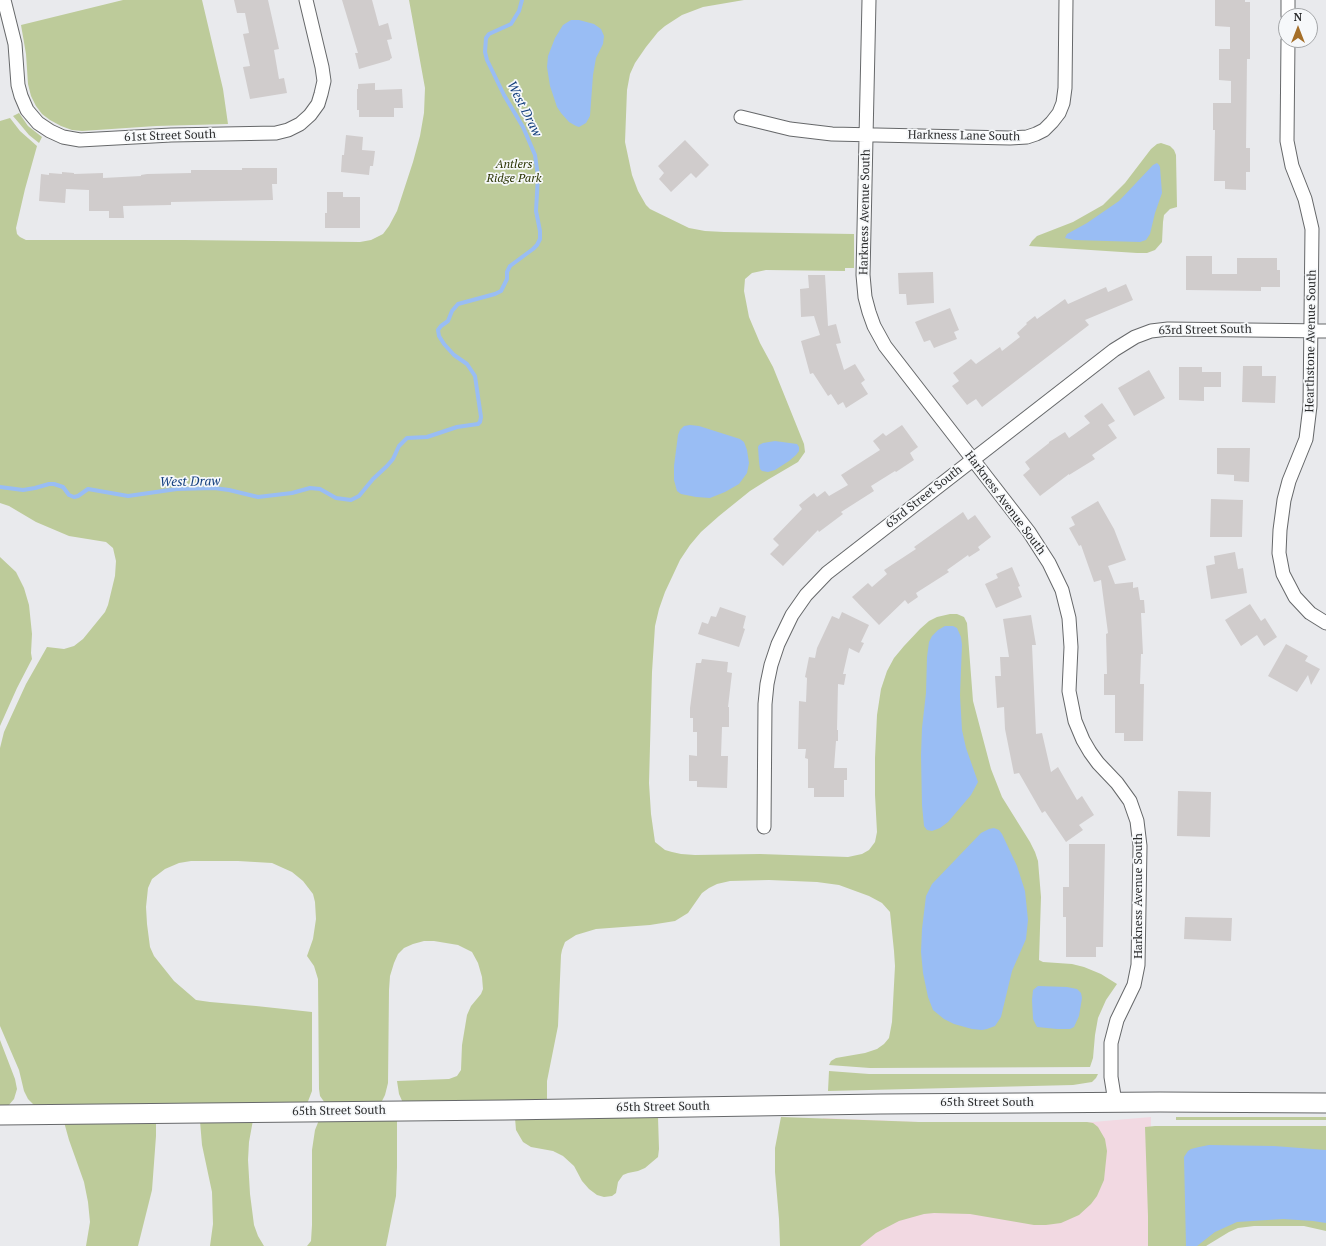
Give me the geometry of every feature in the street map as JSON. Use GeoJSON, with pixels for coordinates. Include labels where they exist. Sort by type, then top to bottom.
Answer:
{"type":"FeatureCollection","features":[{"type":"Feature","properties":{"kind":"street","name":"61st Street South"},"geometry":{"type":"LineString","coordinates":[[4,0],[15,44],[19,88],[27,110],[38,123],[54,133],[67,138],[85,140],[171,134],[276,133],[298,125],[314,110],[320,99],[324,84],[322,67],[306,0]]}},
{"type":"Feature","properties":{"kind":"street","name":"Harkness Avenue South"},"geometry":{"type":"LineString","coordinates":[[869,0],[863,275],[865,297],[869,312],[877,332],[885,346],[1037,544],[1049,563],[1059,583],[1067,608],[1071,633],[1072,653],[1070,691],[1075,721],[1090,752],[1117,783],[1130,802],[1136,815],[1139,828],[1138,966],[1134,985],[1117,1020],[1112,1043],[1111,1076],[1115,1102]]}},
{"type":"Feature","properties":{"kind":"street","name":"Harkness Lane South"},"geometry":{"type":"LineString","coordinates":[[741,117],[802,131],[836,134],[1010,138],[1027,137],[1036,134],[1044,130],[1057,116],[1064,95],[1066,0]]}},
{"type":"Feature","properties":{"kind":"street","name":"Hearthstone Avenue South"},"geometry":{"type":"LineString","coordinates":[[1288,48],[1287,142],[1292,166],[1305,199],[1312,229],[1310,406],[1308,430],[1304,447],[1292,473],[1286,494],[1281,520],[1279,553],[1283,574],[1295,597],[1305,608],[1326,623]]}},
{"type":"Feature","properties":{"kind":"street","name":"63rd Street South"},"geometry":{"type":"LineString","coordinates":[[764,827],[765,715],[767,684],[771,665],[778,644],[792,614],[806,595],[827,573],[1114,350],[1128,341],[1143,334],[1168,329],[1326,331]]}},
{"type":"Feature","properties":{"kind":"street","name":"65th Street South"},"geometry":{"type":"LineString","coordinates":[[0,1115],[498,1110],[880,1104],[1115,1102],[1326,1103]]}},
{"type":"Feature","properties":{"kind":"shaded area"},"geometry":{"type":"Polygon","coordinates":[[[1151,1117],[1150,1246],[790,1246],[823,1118],[919,1122],[1093,1122],[1151,1117]]]}},
{"type":"Feature","properties":{"kind":"green space"},"geometry":{"type":"Polygon","coordinates":[[[123,0],[202,0],[223,89],[228,124],[156,126],[82,131],[72,130],[61,126],[42,114],[31,96],[28,84],[26,54],[21,25],[123,0]]]}},
{"type":"Feature","properties":{"kind":"green space","name":"Antlers Ridge Park"},"geometry":{"type":"Polygon","coordinates":[[[409,0],[744,0],[703,7],[682,15],[658,32],[635,63],[630,74],[627,90],[625,142],[632,175],[638,191],[650,209],[689,228],[724,232],[854,234],[854,268],[845,268],[845,271],[766,270],[752,273],[745,279],[744,291],[749,317],[760,343],[773,367],[804,444],[805,452],[798,462],[750,491],[701,532],[680,560],[665,592],[655,626],[652,672],[649,783],[655,842],[665,850],[681,854],[695,855],[760,854],[848,857],[862,854],[869,850],[875,842],[877,832],[875,758],[877,715],[881,689],[887,671],[894,658],[904,646],[929,621],[937,617],[950,614],[957,614],[964,617],[967,623],[973,701],[991,769],[1002,797],[1030,842],[1038,861],[1041,897],[1039,960],[1043,962],[1072,964],[1084,967],[1101,974],[1117,984],[1106,1000],[1098,1018],[1093,1058],[1090,1067],[870,1068],[829,1065],[831,1061],[836,1058],[865,1053],[877,1049],[889,1038],[892,1022],[895,966],[890,912],[882,903],[869,896],[839,885],[817,882],[769,880],[730,881],[717,884],[702,893],[688,913],[675,921],[650,925],[596,929],[576,935],[565,942],[561,955],[558,1026],[547,1081],[547,1101],[403,1103],[399,1094],[397,1081],[449,1079],[457,1076],[461,1070],[462,1045],[467,1015],[471,1006],[481,994],[483,989],[482,977],[478,963],[472,952],[458,945],[424,941],[404,948],[398,954],[390,976],[388,1083],[381,1103],[325,1103],[320,1096],[319,1089],[318,979],[314,966],[307,956],[313,939],[316,919],[313,894],[303,881],[292,872],[272,863],[191,861],[179,863],[165,869],[152,879],[148,888],[146,907],[147,924],[150,947],[154,956],[174,981],[196,1000],[312,1012],[312,1091],[307,1104],[35,1106],[28,1099],[24,1091],[19,1070],[0,1026],[0,748],[4,732],[26,684],[47,647],[64,649],[74,646],[83,639],[105,612],[115,576],[116,561],[113,548],[106,542],[69,536],[36,522],[9,506],[0,503],[0,121],[10,118],[20,131],[37,146],[16,228],[17,234],[26,240],[360,242],[371,240],[383,234],[397,211],[413,162],[424,113],[425,88],[409,0]]]}},
{"type":"Feature","properties":{"kind":"green space"},"geometry":{"type":"Polygon","coordinates":[[[19,113],[28,126],[42,137],[39,143],[29,135],[13,116],[19,113]]]}},
{"type":"Feature","properties":{"kind":"green space"},"geometry":{"type":"Polygon","coordinates":[[[1161,143],[1170,146],[1176,155],[1177,207],[1170,209],[1164,215],[1162,242],[1155,250],[1147,253],[1137,253],[1029,246],[1037,236],[1073,222],[1103,205],[1125,183],[1151,149],[1157,144],[1161,143]]]}},
{"type":"Feature","properties":{"kind":"green space"},"geometry":{"type":"Polygon","coordinates":[[[0,557],[16,572],[24,588],[29,605],[32,634],[32,659],[0,726],[0,557]]]}},
{"type":"Feature","properties":{"kind":"green space"},"geometry":{"type":"Polygon","coordinates":[[[0,1040],[15,1079],[17,1089],[14,1099],[8,1106],[0,1106],[0,1040]]]}},
{"type":"Feature","properties":{"kind":"green space"},"geometry":{"type":"Polygon","coordinates":[[[829,1071],[869,1074],[1098,1074],[1092,1082],[1073,1085],[828,1091],[829,1071]]]}},
{"type":"Feature","properties":{"kind":"green space"},"geometry":{"type":"Polygon","coordinates":[[[658,1117],[658,1157],[645,1168],[623,1175],[618,1182],[616,1193],[612,1196],[604,1197],[597,1195],[589,1189],[582,1181],[574,1166],[563,1156],[553,1151],[531,1147],[523,1142],[516,1130],[515,1118],[658,1117]]]}},
{"type":"Feature","properties":{"kind":"green space"},"geometry":{"type":"Polygon","coordinates":[[[781,1117],[919,1122],[1093,1123],[1098,1127],[1105,1139],[1107,1151],[1104,1180],[1097,1196],[1091,1204],[1079,1215],[1061,1223],[1034,1225],[970,1214],[934,1213],[924,1214],[899,1221],[876,1233],[860,1246],[780,1246],[775,1172],[775,1148],[781,1117]]]}},
{"type":"Feature","properties":{"kind":"green space"},"geometry":{"type":"Polygon","coordinates":[[[1176,1117],[1326,1117],[1326,1120],[1176,1120],[1176,1117]]]}},
{"type":"Feature","properties":{"kind":"green space"},"geometry":{"type":"Polygon","coordinates":[[[397,1119],[396,1196],[386,1246],[307,1246],[311,1241],[312,1225],[312,1150],[315,1130],[319,1120],[397,1119]]]}},
{"type":"Feature","properties":{"kind":"green space"},"geometry":{"type":"Polygon","coordinates":[[[253,1120],[249,1142],[248,1160],[250,1194],[254,1225],[264,1246],[210,1246],[213,1224],[212,1192],[202,1145],[200,1121],[253,1120]]]}},
{"type":"Feature","properties":{"kind":"green space"},"geometry":{"type":"Polygon","coordinates":[[[156,1121],[152,1190],[138,1246],[86,1246],[90,1222],[88,1202],[84,1182],[64,1122],[156,1121]]]}},
{"type":"Feature","properties":{"kind":"green space"},"geometry":{"type":"Polygon","coordinates":[[[1326,1126],[1326,1231],[1304,1226],[1254,1226],[1238,1228],[1206,1246],[1148,1246],[1145,1127],[1326,1126]]]}},
{"type":"Feature","properties":{"kind":"water"},"geometry":{"type":"Polygon","coordinates":[[[571,20],[579,20],[594,24],[601,29],[604,36],[603,44],[596,58],[593,75],[590,116],[586,123],[579,127],[569,122],[557,107],[550,86],[547,67],[548,56],[555,38],[563,25],[571,20]]]}},
{"type":"Feature","properties":{"kind":"water"},"geometry":{"type":"Polygon","coordinates":[[[1157,163],[1160,167],[1162,193],[1150,234],[1146,240],[1140,242],[1074,240],[1065,238],[1067,234],[1087,223],[1119,201],[1153,165],[1157,163]]]}},
{"type":"Feature","properties":{"kind":"water"},"geometry":{"type":"Polygon","coordinates":[[[684,426],[699,426],[740,439],[744,442],[749,463],[747,473],[739,484],[710,498],[681,494],[677,491],[674,480],[674,466],[678,435],[684,426]]]}},
{"type":"Feature","properties":{"kind":"water"},"geometry":{"type":"Polygon","coordinates":[[[775,441],[797,444],[799,451],[789,461],[775,470],[768,472],[762,471],[760,469],[758,447],[763,443],[775,441]]]}},
{"type":"Feature","properties":{"kind":"water"},"geometry":{"type":"Polygon","coordinates":[[[945,626],[953,626],[957,628],[961,637],[960,695],[962,730],[966,748],[978,782],[971,795],[948,822],[940,828],[932,831],[927,830],[924,826],[922,805],[922,728],[929,642],[938,630],[945,626]]]}},
{"type":"Feature","properties":{"kind":"water"},"geometry":{"type":"Polygon","coordinates":[[[994,828],[999,830],[1002,834],[1017,866],[1025,891],[1028,920],[1026,939],[1012,971],[1001,1017],[995,1026],[982,1030],[954,1024],[944,1019],[933,1010],[928,997],[923,973],[921,952],[922,929],[926,896],[932,884],[981,833],[994,828]]]}},
{"type":"Feature","properties":{"kind":"water"},"geometry":{"type":"Polygon","coordinates":[[[1038,986],[1067,987],[1077,989],[1081,993],[1082,998],[1079,1016],[1074,1027],[1070,1029],[1057,1029],[1037,1027],[1033,1019],[1032,1000],[1033,990],[1038,986]]]}},
{"type":"Feature","properties":{"kind":"water"},"geometry":{"type":"Polygon","coordinates":[[[1209,1145],[1274,1146],[1326,1150],[1326,1223],[1283,1219],[1237,1222],[1215,1232],[1197,1246],[1186,1246],[1184,1157],[1191,1149],[1209,1145]]]}},
{"type":"Feature","properties":{"kind":"building"},"geometry":{"type":"Polygon","coordinates":[[[234,0],[268,0],[279,49],[274,50],[279,79],[284,78],[287,93],[250,99],[243,67],[250,66],[243,34],[249,33],[245,13],[237,13],[234,0]]]}},
{"type":"Feature","properties":{"kind":"building"},"geometry":{"type":"Polygon","coordinates":[[[342,0],[372,0],[379,26],[388,23],[392,39],[387,40],[392,58],[390,60],[359,69],[355,53],[358,53],[342,0]]]}},
{"type":"Feature","properties":{"kind":"building"},"geometry":{"type":"Polygon","coordinates":[[[1215,0],[1245,0],[1245,2],[1250,2],[1250,59],[1247,59],[1246,148],[1250,148],[1250,172],[1246,172],[1246,190],[1225,189],[1225,181],[1214,181],[1215,130],[1213,130],[1213,103],[1231,103],[1231,81],[1219,80],[1219,49],[1230,49],[1230,27],[1215,26],[1215,0]]]}},
{"type":"Feature","properties":{"kind":"building"},"geometry":{"type":"Polygon","coordinates":[[[375,83],[375,90],[402,89],[403,108],[394,108],[394,117],[359,117],[359,110],[357,110],[358,84],[375,83]]]}},
{"type":"Feature","properties":{"kind":"building"},"geometry":{"type":"Polygon","coordinates":[[[346,135],[363,137],[362,150],[375,151],[373,166],[370,166],[369,175],[341,172],[342,155],[344,155],[346,135]]]}},
{"type":"Feature","properties":{"kind":"building"},"geometry":{"type":"Polygon","coordinates":[[[685,140],[709,165],[696,178],[691,173],[671,192],[659,179],[664,173],[658,166],[685,140]]]}},
{"type":"Feature","properties":{"kind":"building"},"geometry":{"type":"Polygon","coordinates":[[[242,168],[277,168],[277,184],[272,184],[273,200],[171,202],[171,205],[123,206],[124,218],[109,218],[109,211],[89,211],[89,190],[66,189],[65,203],[39,201],[41,174],[62,174],[62,172],[74,174],[103,173],[103,178],[141,176],[147,174],[191,173],[191,170],[242,170],[242,168]]]}},
{"type":"Feature","properties":{"kind":"building"},"geometry":{"type":"Polygon","coordinates":[[[327,192],[343,192],[343,197],[360,197],[360,228],[325,228],[327,192]]]}},
{"type":"Feature","properties":{"kind":"building"},"geometry":{"type":"Polygon","coordinates":[[[1186,256],[1212,256],[1212,274],[1237,274],[1237,258],[1277,258],[1277,270],[1280,270],[1280,287],[1261,287],[1261,291],[1186,290],[1186,256]]]}},
{"type":"Feature","properties":{"kind":"building"},"geometry":{"type":"Polygon","coordinates":[[[933,272],[934,303],[907,305],[906,294],[899,294],[898,273],[933,272]]]}},
{"type":"Feature","properties":{"kind":"building"},"geometry":{"type":"Polygon","coordinates":[[[808,275],[825,275],[828,326],[836,324],[841,343],[836,344],[844,370],[855,364],[865,380],[861,383],[868,394],[846,408],[843,402],[838,405],[831,394],[828,396],[813,373],[810,374],[801,341],[820,335],[814,316],[801,317],[800,289],[809,288],[808,275]]]}},
{"type":"Feature","properties":{"kind":"building"},"geometry":{"type":"Polygon","coordinates":[[[1126,284],[1133,300],[1085,320],[1089,325],[982,407],[976,399],[967,405],[952,386],[959,381],[953,373],[971,359],[976,364],[1000,347],[1002,351],[1020,337],[1017,333],[1035,316],[1037,319],[1065,299],[1068,304],[1106,287],[1108,292],[1126,284]]]}},
{"type":"Feature","properties":{"kind":"building"},"geometry":{"type":"Polygon","coordinates":[[[950,308],[959,330],[954,332],[957,339],[934,348],[930,340],[924,342],[915,322],[950,308]]]}},
{"type":"Feature","properties":{"kind":"building"},"geometry":{"type":"Polygon","coordinates":[[[1243,366],[1262,366],[1262,376],[1276,376],[1275,403],[1242,402],[1243,366]]]}},
{"type":"Feature","properties":{"kind":"building"},"geometry":{"type":"Polygon","coordinates":[[[1179,367],[1202,367],[1202,372],[1221,372],[1221,387],[1204,387],[1204,401],[1179,400],[1179,367]]]}},
{"type":"Feature","properties":{"kind":"building"},"geometry":{"type":"Polygon","coordinates":[[[1149,370],[1165,398],[1134,416],[1118,388],[1149,370]]]}},
{"type":"Feature","properties":{"kind":"building"},"geometry":{"type":"Polygon","coordinates":[[[1102,403],[1115,421],[1108,425],[1117,438],[1092,455],[1095,459],[1069,474],[1040,496],[1023,475],[1030,469],[1025,462],[1049,442],[1065,432],[1069,438],[1090,423],[1084,416],[1102,403]]]}},
{"type":"Feature","properties":{"kind":"building"},"geometry":{"type":"Polygon","coordinates":[[[902,425],[918,447],[910,453],[914,460],[871,486],[874,491],[841,512],[843,514],[819,532],[818,530],[783,566],[770,554],[779,545],[773,539],[802,509],[799,505],[814,493],[817,497],[825,491],[829,496],[848,485],[841,475],[880,450],[873,441],[883,433],[886,436],[902,425]]]}},
{"type":"Feature","properties":{"kind":"building"},"geometry":{"type":"Polygon","coordinates":[[[1217,448],[1250,448],[1249,482],[1234,481],[1234,475],[1217,474],[1217,448]]]}},
{"type":"Feature","properties":{"kind":"building"},"geometry":{"type":"Polygon","coordinates":[[[1211,499],[1243,500],[1242,537],[1210,537],[1211,499]]]}},
{"type":"Feature","properties":{"kind":"building"},"geometry":{"type":"Polygon","coordinates":[[[1098,501],[1114,529],[1126,560],[1108,566],[1115,584],[1133,582],[1133,588],[1138,587],[1140,600],[1144,600],[1145,613],[1141,613],[1143,654],[1141,654],[1140,684],[1144,684],[1143,741],[1124,741],[1124,733],[1115,733],[1115,695],[1104,695],[1104,674],[1107,674],[1106,634],[1108,633],[1101,580],[1094,582],[1081,545],[1079,546],[1069,528],[1075,525],[1071,517],[1098,501]]]}},
{"type":"Feature","properties":{"kind":"building"},"geometry":{"type":"Polygon","coordinates":[[[963,512],[968,520],[975,515],[991,537],[978,547],[980,550],[969,557],[968,555],[947,570],[949,572],[916,593],[918,597],[908,604],[905,600],[879,625],[852,597],[868,583],[872,587],[887,574],[884,570],[916,549],[914,547],[963,512]]]}},
{"type":"Feature","properties":{"kind":"building"},"geometry":{"type":"Polygon","coordinates":[[[1235,552],[1238,569],[1243,568],[1247,593],[1211,599],[1206,566],[1215,564],[1214,556],[1235,552]]]}},
{"type":"Feature","properties":{"kind":"building"},"geometry":{"type":"Polygon","coordinates":[[[1012,567],[1020,586],[1018,587],[1022,597],[996,608],[985,584],[998,578],[996,574],[1012,567]]]}},
{"type":"Feature","properties":{"kind":"building"},"geometry":{"type":"Polygon","coordinates":[[[1250,604],[1261,621],[1265,618],[1277,637],[1264,646],[1257,635],[1241,646],[1225,620],[1250,604]]]}},
{"type":"Feature","properties":{"kind":"building"},"geometry":{"type":"Polygon","coordinates":[[[720,607],[746,616],[743,628],[745,629],[739,647],[698,634],[702,622],[708,624],[711,616],[716,617],[720,607]]]}},
{"type":"Feature","properties":{"kind":"building"},"geometry":{"type":"Polygon","coordinates":[[[842,612],[869,625],[861,642],[864,643],[859,653],[849,648],[843,674],[846,674],[844,685],[838,684],[838,741],[836,741],[834,768],[847,768],[847,780],[844,780],[844,797],[814,797],[814,788],[808,788],[808,759],[805,758],[806,749],[798,749],[799,701],[806,702],[807,678],[805,677],[809,657],[815,658],[817,648],[832,616],[839,619],[842,612]]]}},
{"type":"Feature","properties":{"kind":"building"},"geometry":{"type":"Polygon","coordinates":[[[1031,615],[1036,645],[1032,645],[1036,734],[1042,733],[1051,772],[1058,767],[1077,800],[1082,796],[1094,815],[1079,825],[1083,830],[1066,842],[1045,811],[1042,813],[1019,773],[1014,774],[1005,729],[1004,707],[997,708],[995,676],[1001,676],[1000,657],[1009,657],[1003,619],[1031,615]]]}},
{"type":"Feature","properties":{"kind":"building"},"geometry":{"type":"Polygon","coordinates":[[[1286,644],[1308,656],[1305,661],[1320,669],[1311,685],[1308,675],[1297,692],[1268,676],[1286,644]]]}},
{"type":"Feature","properties":{"kind":"building"},"geometry":{"type":"Polygon","coordinates":[[[702,659],[728,662],[727,672],[732,673],[728,707],[729,727],[722,727],[721,756],[728,756],[727,788],[697,787],[697,781],[689,781],[689,755],[697,756],[697,732],[693,732],[693,718],[690,718],[690,708],[696,663],[701,663],[702,659]]]}},
{"type":"Feature","properties":{"kind":"building"},"geometry":{"type":"Polygon","coordinates":[[[1178,791],[1211,792],[1210,837],[1177,836],[1178,791]]]}},
{"type":"Feature","properties":{"kind":"building"},"geometry":{"type":"Polygon","coordinates":[[[1069,844],[1105,844],[1103,947],[1096,947],[1096,957],[1066,957],[1066,917],[1063,917],[1063,887],[1069,887],[1069,844]]]}},
{"type":"Feature","properties":{"kind":"building"},"geometry":{"type":"Polygon","coordinates":[[[1185,917],[1232,918],[1231,941],[1184,939],[1185,917]]]}},
{"type":"Feature","properties":{"kind":"waterway","name":"West Draw"},"geometry":{"type":"LineString","coordinates":[[0,487],[23,490],[54,484],[63,487],[69,495],[74,497],[88,489],[128,496],[177,489],[214,488],[258,497],[292,493],[310,488],[320,489],[336,498],[351,500],[359,496],[373,479],[387,466],[393,459],[399,446],[407,438],[427,437],[457,427],[478,424],[481,417],[475,376],[467,364],[454,355],[444,344],[439,336],[438,330],[448,321],[452,311],[458,304],[501,291],[507,279],[507,272],[510,266],[533,249],[540,239],[536,211],[538,176],[535,155],[523,127],[504,95],[487,60],[485,52],[486,38],[489,34],[511,24],[519,11],[522,0]]}}]}
